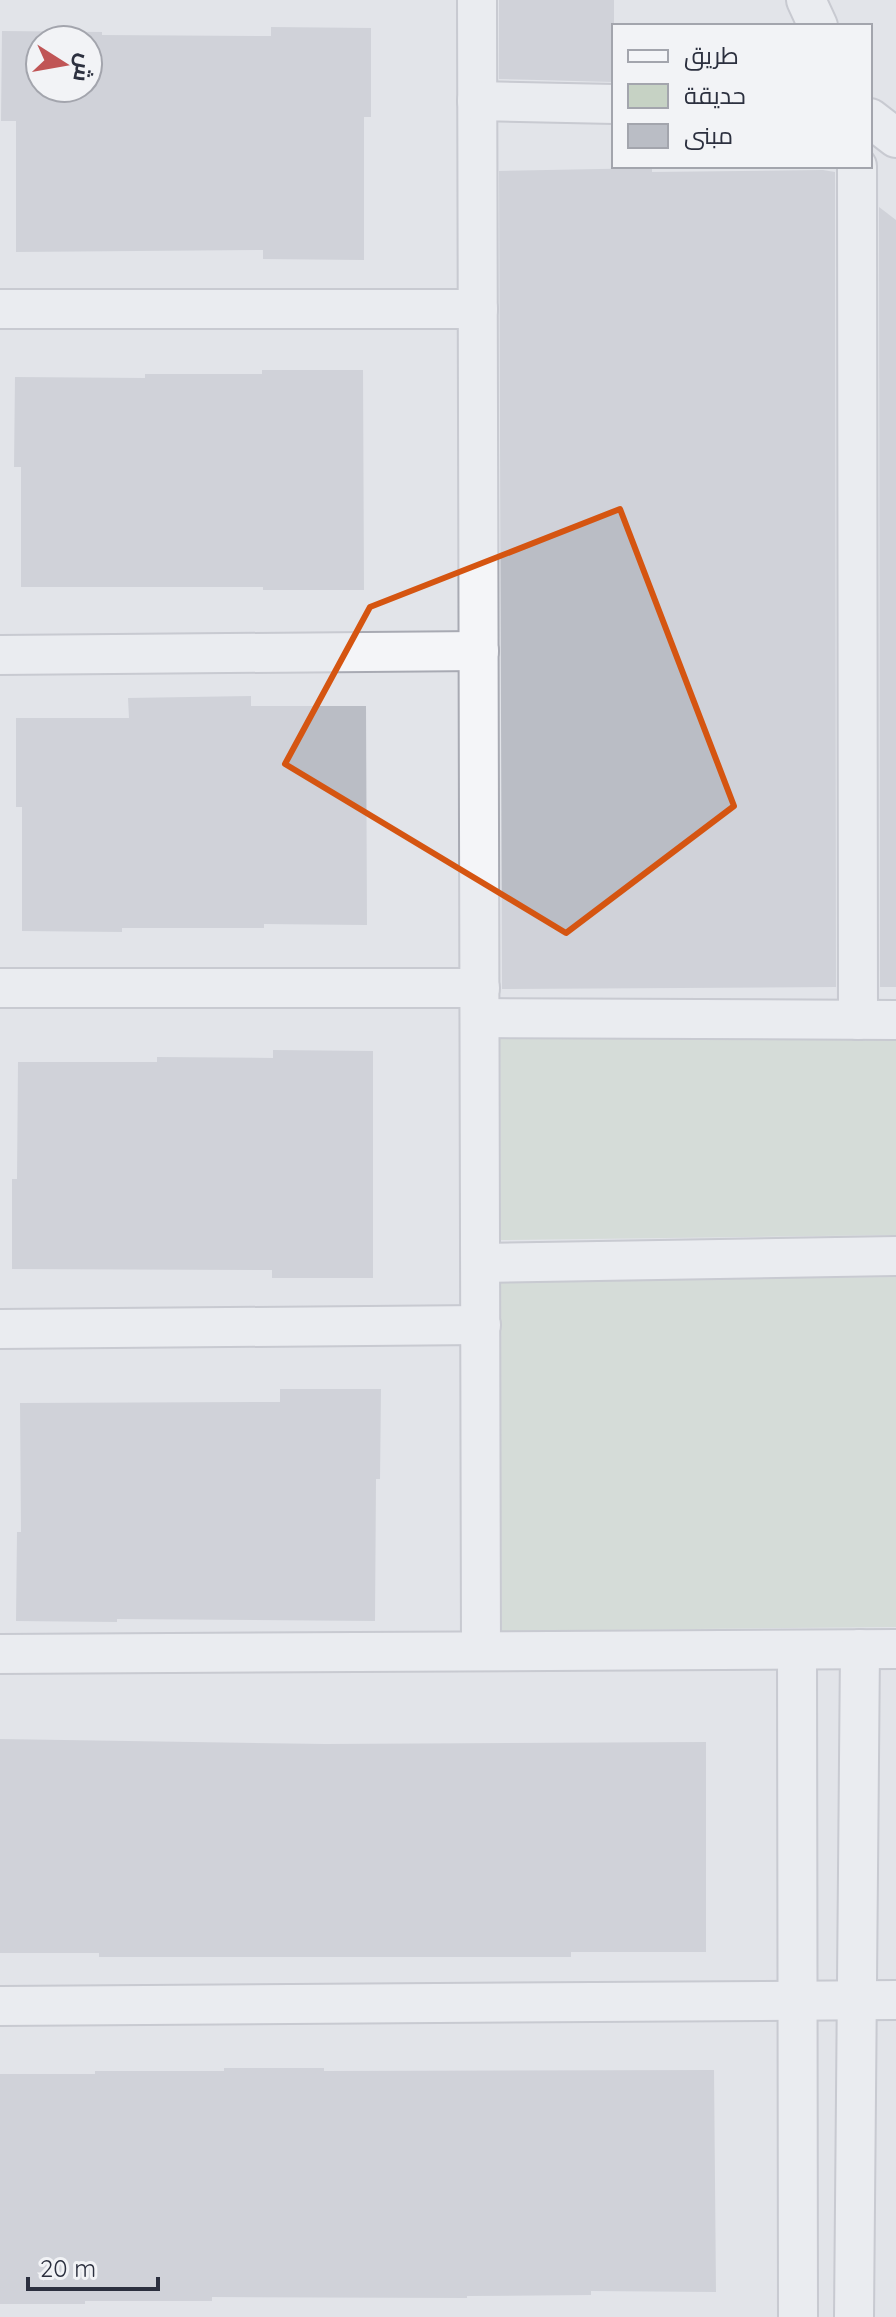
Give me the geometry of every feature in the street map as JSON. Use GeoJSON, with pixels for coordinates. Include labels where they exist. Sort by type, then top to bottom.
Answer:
{"type":"FeatureCollection","features":[{"type":"Feature","properties":{"kind":"street"},"geometry":{"type":"LineString","coordinates":[[477,0],[481,1651]]}},
{"type":"Feature","properties":{"kind":"street"},"geometry":{"type":"LineString","coordinates":[[806,0],[817,24]]}},
{"type":"Feature","properties":{"kind":"street"},"geometry":{"type":"LineString","coordinates":[[477,101],[612,104]]}},
{"type":"Feature","properties":{"kind":"street"},"geometry":{"type":"LineString","coordinates":[[872,120],[896,138]]}},
{"type":"Feature","properties":{"kind":"street"},"geometry":{"type":"LineString","coordinates":[[857,168],[858,1020]]}},
{"type":"Feature","properties":{"kind":"street"},"geometry":{"type":"LineString","coordinates":[[0,309],[478,309]]}},
{"type":"Feature","properties":{"kind":"street"},"geometry":{"type":"LineString","coordinates":[[0,655],[479,651]]}},
{"type":"Feature","properties":{"kind":"street"},"geometry":{"type":"LineString","coordinates":[[0,988],[896,1020]]}},
{"type":"Feature","properties":{"kind":"street"},"geometry":{"type":"LineString","coordinates":[[481,1263],[896,1256]]}},
{"type":"Feature","properties":{"kind":"street"},"geometry":{"type":"LineString","coordinates":[[0,1329],[481,1325]]}},
{"type":"Feature","properties":{"kind":"street"},"geometry":{"type":"LineString","coordinates":[[0,1654],[878,1649],[856,2001],[854,2317]]}},
{"type":"Feature","properties":{"kind":"street"},"geometry":{"type":"LineString","coordinates":[[797,1650],[798,2317]]}},
{"type":"Feature","properties":{"kind":"street"},"geometry":{"type":"LineString","coordinates":[[0,2006],[896,2000]]}},
{"type":"Feature","properties":{"kind":"highlighted area"},"geometry":{"type":"Polygon","coordinates":[[[620,509],[734,806],[566,933],[285,764],[370,607],[620,509]]]}},
{"type":"Feature","properties":{"kind":"green space"},"geometry":{"type":"Polygon","coordinates":[[[500,1038],[896,1039],[896,1235],[501,1240],[500,1038]]]}},
{"type":"Feature","properties":{"kind":"green space"},"geometry":{"type":"Polygon","coordinates":[[[896,1277],[896,1627],[502,1631],[499,1281],[896,1277]]]}},
{"type":"Feature","properties":{"kind":"building"},"geometry":{"type":"Polygon","coordinates":[[[499,0],[614,0],[612,82],[499,79],[499,0]]]}},
{"type":"Feature","properties":{"kind":"building"},"geometry":{"type":"Polygon","coordinates":[[[271,27],[371,28],[371,117],[364,117],[364,260],[263,259],[263,250],[16,252],[16,121],[1,121],[2,31],[24,31],[24,104],[104,104],[104,35],[271,36],[271,27]]]}},
{"type":"Feature","properties":{"kind":"building"},"geometry":{"type":"Polygon","coordinates":[[[652,168],[652,172],[835,172],[836,987],[502,989],[499,171],[652,168]]]}},
{"type":"Feature","properties":{"kind":"building"},"geometry":{"type":"Polygon","coordinates":[[[879,207],[896,220],[896,987],[880,987],[879,207]]]}},
{"type":"Feature","properties":{"kind":"building"},"geometry":{"type":"Polygon","coordinates":[[[262,370],[363,370],[364,590],[21,587],[21,467],[14,467],[15,377],[145,378],[145,374],[262,374],[262,370]]]}},
{"type":"Feature","properties":{"kind":"building"},"geometry":{"type":"Polygon","coordinates":[[[251,696],[251,706],[366,706],[367,925],[264,924],[264,928],[22,931],[22,807],[16,807],[16,718],[129,718],[128,698],[251,696]]]}},
{"type":"Feature","properties":{"kind":"building"},"geometry":{"type":"Polygon","coordinates":[[[273,1050],[373,1051],[373,1278],[272,1278],[272,1270],[12,1269],[12,1179],[17,1179],[18,1062],[157,1062],[157,1057],[273,1058],[273,1050]]]}},
{"type":"Feature","properties":{"kind":"building"},"geometry":{"type":"Polygon","coordinates":[[[280,1389],[381,1389],[380,1479],[376,1479],[375,1621],[16,1621],[17,1532],[21,1532],[20,1403],[280,1402],[280,1389]]]}},
{"type":"Feature","properties":{"kind":"building"},"geometry":{"type":"Polygon","coordinates":[[[0,1739],[325,1744],[706,1742],[706,1952],[571,1952],[571,1957],[99,1957],[99,1953],[0,1953],[0,1739]]]}},
{"type":"Feature","properties":{"kind":"building"},"geometry":{"type":"Polygon","coordinates":[[[224,2068],[324,2068],[324,2071],[714,2070],[716,2292],[591,2291],[591,2295],[467,2298],[212,2297],[212,2301],[0,2304],[0,2074],[224,2071],[224,2068]]]}}]}
